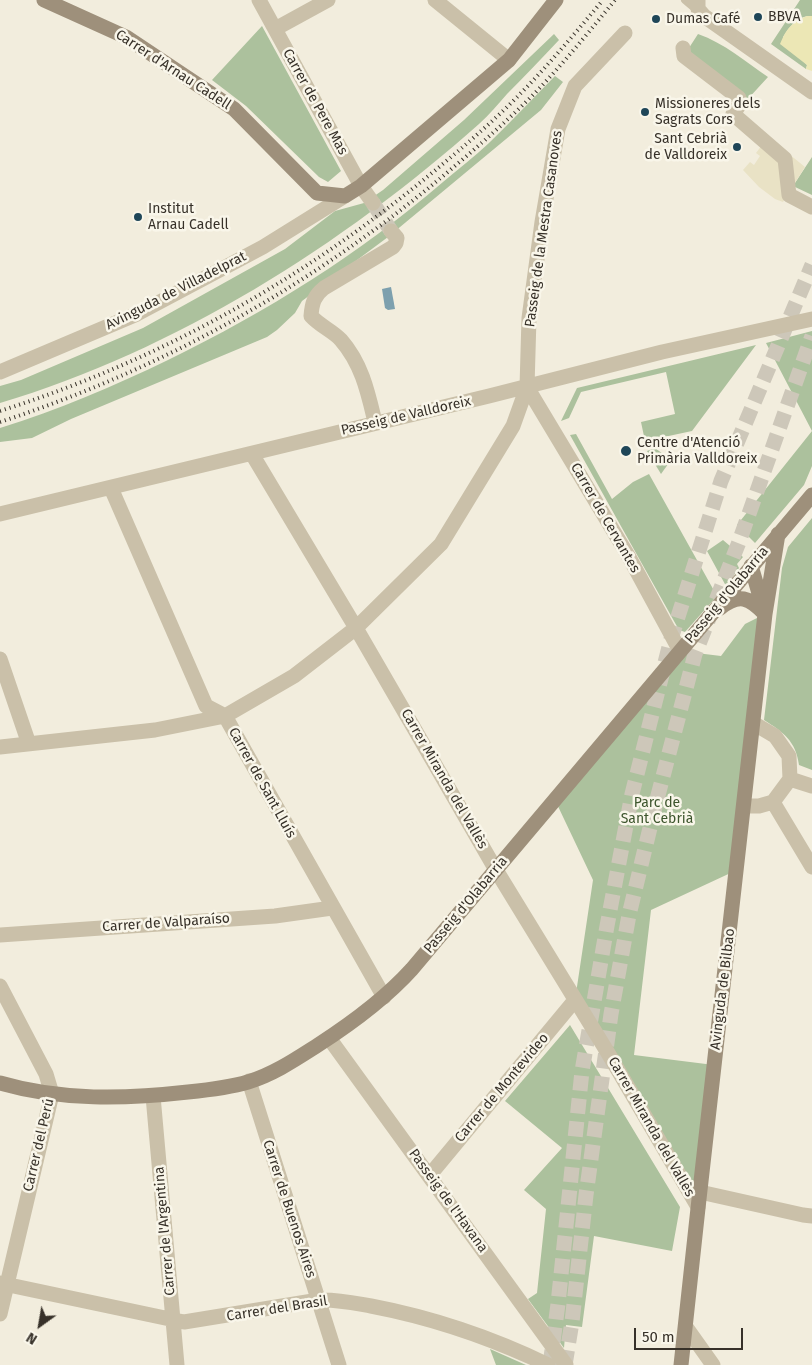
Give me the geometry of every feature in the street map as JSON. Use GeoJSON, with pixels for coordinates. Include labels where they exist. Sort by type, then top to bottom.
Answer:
{"type":"FeatureCollection","features":[{"type":"Feature","properties":{"kind":"street","name":"Carrer d'Arnau Cadell"},"geometry":{"type":"LineString","coordinates":[[44,0],[126,37],[234,109],[317,193],[345,196]]}},
{"type":"Feature","properties":{"kind":"street","name":"Carrer de Pere Mas"},"geometry":{"type":"LineString","coordinates":[[260,0],[361,186],[373,203]]}},
{"type":"Feature","properties":{"kind":"street"},"geometry":{"type":"LineString","coordinates":[[275,29],[328,0]]}},
{"type":"Feature","properties":{"kind":"street"},"geometry":{"type":"LineString","coordinates":[[435,0],[508,60]]}},
{"type":"Feature","properties":{"kind":"street"},"geometry":{"type":"LineString","coordinates":[[345,196],[361,186],[508,60],[556,0]]}},
{"type":"Feature","properties":{"kind":"street"},"geometry":{"type":"LineString","coordinates":[[700,6],[708,20],[812,92]]}},
{"type":"Feature","properties":{"kind":"street","name":"Passeig de la Mestra Casanoves"},"geometry":{"type":"LineString","coordinates":[[527,387],[529,318],[558,129],[575,86],[624,33]]}},
{"type":"Feature","properties":{"kind":"street"},"geometry":{"type":"LineString","coordinates":[[683,48],[684,56],[739,98],[740,104],[733,114],[785,159],[789,195],[812,207]]}},
{"type":"Feature","properties":{"kind":"street","name":"Avinguda de Villadelprat"},"geometry":{"type":"LineString","coordinates":[[0,372],[137,314],[263,247],[345,196]]}},
{"type":"Feature","properties":{"kind":"street"},"geometry":{"type":"LineString","coordinates":[[375,422],[366,382],[352,354],[340,339],[318,324],[311,316],[316,295],[324,288],[396,243],[397,238],[392,230]]}},
{"type":"Feature","properties":{"kind":"street","name":"Passeig de Valldoreix"},"geometry":{"type":"LineString","coordinates":[[0,514],[252,454],[375,422],[527,387],[662,352],[812,319]]}},
{"type":"Feature","properties":{"kind":"street"},"geometry":{"type":"LineString","coordinates":[[0,746],[155,730],[225,716],[294,676],[356,628],[441,544],[513,426],[527,387]]}},
{"type":"Feature","properties":{"kind":"street","name":"Carrer de Cervantes"},"geometry":{"type":"LineString","coordinates":[[527,387],[629,557],[680,651]]}},
{"type":"Feature","properties":{"kind":"street","name":"Carrer Miranda del Vallès"},"geometry":{"type":"LineString","coordinates":[[252,454],[356,628],[496,870],[608,1053],[698,1207]]}},
{"type":"Feature","properties":{"kind":"street","name":"Carrer de Sant Lluís"},"geometry":{"type":"LineString","coordinates":[[111,488],[206,706],[225,716],[384,997]]}},
{"type":"Feature","properties":{"kind":"street","name":"Passeig d'Olabarria"},"geometry":{"type":"LineString","coordinates":[[0,1083],[19,1089],[92,1097],[153,1096],[225,1088],[249,1081],[290,1064],[329,1038],[384,997],[412,969],[812,495]]}},
{"type":"Feature","properties":{"kind":"street","name":"Avinguda de Bilbao"},"geometry":{"type":"LineString","coordinates":[[681,1365],[765,614],[779,533]]}},
{"type":"Feature","properties":{"kind":"street"},"geometry":{"type":"LineString","coordinates":[[751,566],[765,614]]}},
{"type":"Feature","properties":{"kind":"street"},"geometry":{"type":"LineString","coordinates":[[707,618],[728,602],[743,598],[756,604],[765,614]]}},
{"type":"Feature","properties":{"kind":"street"},"geometry":{"type":"LineString","coordinates":[[0,659],[29,744]]}},
{"type":"Feature","properties":{"kind":"street"},"geometry":{"type":"LineString","coordinates":[[744,806],[759,806],[773,802],[790,779],[788,756],[775,736],[753,723]]}},
{"type":"Feature","properties":{"kind":"street"},"geometry":{"type":"LineString","coordinates":[[790,779],[812,786]]}},
{"type":"Feature","properties":{"kind":"street"},"geometry":{"type":"LineString","coordinates":[[773,802],[812,867]]}},
{"type":"Feature","properties":{"kind":"street","name":"Carrer de Valparaíso"},"geometry":{"type":"LineString","coordinates":[[0,934],[275,916],[332,908]]}},
{"type":"Feature","properties":{"kind":"street","name":"Carrer del Perú"},"geometry":{"type":"LineString","coordinates":[[0,986],[46,1074],[52,1094],[4,1284],[0,1314]]}},
{"type":"Feature","properties":{"kind":"street","name":"Carrer de Montevideo"},"geometry":{"type":"LineString","coordinates":[[429,1176],[575,1000]]}},
{"type":"Feature","properties":{"kind":"street","name":"Passeig de l'Havana"},"geometry":{"type":"LineString","coordinates":[[329,1038],[566,1365]]}},
{"type":"Feature","properties":{"kind":"street","name":"Carrer de Buenos Aires"},"geometry":{"type":"LineString","coordinates":[[249,1081],[339,1365]]}},
{"type":"Feature","properties":{"kind":"street","name":"Carrer de l'Argentina"},"geometry":{"type":"LineString","coordinates":[[153,1096],[177,1365]]}},
{"type":"Feature","properties":{"kind":"street"},"geometry":{"type":"LineString","coordinates":[[700,1192],[803,1216],[812,1216]]}},
{"type":"Feature","properties":{"kind":"street","name":"Carrer del Brasil"},"geometry":{"type":"LineString","coordinates":[[4,1284],[184,1322],[194,1322],[329,1299],[434,1320],[474,1332],[548,1365]]}},
{"type":"Feature","properties":{"kind":"street"},"geometry":{"type":"LineString","coordinates":[[686,1327],[713,1365]]}},
{"type":"Feature","properties":{"kind":"lane"},"geometry":{"type":"LineString","coordinates":[[685,0],[687,4],[700,6]]}},
{"type":"Feature","properties":{"kind":"green space"},"geometry":{"type":"Polygon","coordinates":[[[800,0],[812,0],[812,16],[799,19],[783,37],[807,65],[806,69],[771,44],[800,0]]]}},
{"type":"Feature","properties":{"kind":"green space"},"geometry":{"type":"Polygon","coordinates":[[[262,26],[341,171],[328,182],[319,177],[246,106],[212,80],[262,26]]]}},
{"type":"Feature","properties":{"kind":"green space"},"geometry":{"type":"Polygon","coordinates":[[[554,34],[559,40],[479,124],[427,169],[314,252],[193,324],[130,354],[65,381],[0,403],[0,386],[21,380],[143,328],[285,249],[335,211],[364,203],[383,190],[464,120],[554,34]]]}},
{"type":"Feature","properties":{"kind":"green space"},"geometry":{"type":"Polygon","coordinates":[[[698,34],[726,48],[768,77],[746,101],[687,51],[698,34]]]}},
{"type":"Feature","properties":{"kind":"green space"},"geometry":{"type":"Polygon","coordinates":[[[555,76],[563,82],[541,110],[388,237],[302,301],[295,313],[267,337],[71,419],[32,438],[0,442],[0,428],[86,397],[168,360],[241,322],[311,280],[411,209],[472,158],[498,135],[555,76]]]}},
{"type":"Feature","properties":{"kind":"green space"},"geometry":{"type":"Polygon","coordinates":[[[812,157],[812,195],[793,186],[812,157]]]}},
{"type":"Feature","properties":{"kind":"green space"},"geometry":{"type":"Polygon","coordinates":[[[812,331],[812,431],[766,343],[812,331]]]}},
{"type":"Feature","properties":{"kind":"green space"},"geometry":{"type":"Polygon","coordinates":[[[756,345],[692,431],[645,441],[641,422],[675,414],[666,372],[581,392],[569,418],[561,421],[577,388],[756,345]]]}},
{"type":"Feature","properties":{"kind":"green space"},"geometry":{"type":"Polygon","coordinates":[[[812,431],[812,466],[804,485],[755,543],[737,525],[812,431]]]}},
{"type":"Feature","properties":{"kind":"green space"},"geometry":{"type":"Polygon","coordinates":[[[576,434],[612,499],[633,482],[649,474],[717,596],[685,632],[679,630],[570,435],[576,434]]]}},
{"type":"Feature","properties":{"kind":"green space"},"geometry":{"type":"Polygon","coordinates":[[[655,448],[671,460],[661,474],[647,451],[655,448]]]}},
{"type":"Feature","properties":{"kind":"green space"},"geometry":{"type":"Polygon","coordinates":[[[812,518],[812,770],[799,765],[792,743],[764,720],[782,568],[788,547],[812,518]]]}},
{"type":"Feature","properties":{"kind":"green space"},"geometry":{"type":"Polygon","coordinates":[[[723,540],[743,557],[737,564],[739,568],[726,586],[707,551],[723,540]]]}},
{"type":"Feature","properties":{"kind":"green space","name":"Parc de Sant Cebrià"},"geometry":{"type":"Polygon","coordinates":[[[765,614],[737,870],[651,910],[634,1055],[714,1065],[699,1199],[575,1000],[593,880],[555,800],[680,651],[721,656],[745,624],[765,614]]]}},
{"type":"Feature","properties":{"kind":"green space"},"geometry":{"type":"Polygon","coordinates":[[[570,1025],[680,1207],[672,1251],[594,1236],[582,1327],[566,1325],[564,1348],[528,1299],[537,1293],[546,1209],[524,1190],[562,1148],[505,1101],[570,1025]]]}},
{"type":"Feature","properties":{"kind":"green space"},"geometry":{"type":"Polygon","coordinates":[[[490,1349],[526,1365],[496,1365],[490,1349]]]}},
{"type":"Feature","properties":{"kind":"sand"},"geometry":{"type":"Polygon","coordinates":[[[807,16],[812,16],[812,71],[806,69],[807,65],[780,44],[790,27],[807,16]]]}},
{"type":"Feature","properties":{"kind":"shaded area"},"geometry":{"type":"Polygon","coordinates":[[[768,137],[805,167],[783,202],[775,199],[759,187],[743,170],[750,162],[754,165],[760,156],[756,153],[768,137]]]}},
{"type":"Feature","properties":{"kind":"water"},"geometry":{"type":"Polygon","coordinates":[[[391,287],[395,309],[388,310],[385,308],[382,289],[391,287]]]}},
{"type":"Feature","properties":{"kind":"tunnel"},"geometry":{"type":"LineString","coordinates":[[373,203],[391,231]]}},
{"type":"Feature","properties":{"kind":"tunnel"},"geometry":{"type":"LineString","coordinates":[[550,1365],[582,1071],[632,794],[671,639],[721,481],[812,265]]}},
{"type":"Feature","properties":{"kind":"tunnel"},"geometry":{"type":"LineString","coordinates":[[565,1365],[611,1014],[629,915],[695,654],[739,542],[812,336]]}},
{"type":"Feature","properties":{"kind":"railway"},"geometry":{"type":"LineString","coordinates":[[0,411],[57,391],[166,345],[270,289],[320,257],[416,186],[484,128],[533,80],[603,0]]}},
{"type":"Feature","properties":{"kind":"railway"},"geometry":{"type":"LineString","coordinates":[[0,422],[116,378],[172,352],[227,324],[332,260],[431,186],[496,130],[544,84],[615,0]]}},
{"type":"Feature","properties":{"kind":"place","name":"BBVA"},"geometry":{"type":"Point","coordinates":[758,17]}},
{"type":"Feature","properties":{"kind":"place","name":"Dumas Café"},"geometry":{"type":"Point","coordinates":[656,19]}},
{"type":"Feature","properties":{"kind":"place","name":"Missioneres dels Sagrats Cors"},"geometry":{"type":"Point","coordinates":[645,112]}},
{"type":"Feature","properties":{"kind":"place","name":"Sant Cebrià de Valldoreix"},"geometry":{"type":"Point","coordinates":[737,147]}},
{"type":"Feature","properties":{"kind":"place","name":"Institut Arnau Cadell"},"geometry":{"type":"Point","coordinates":[138,217]}},
{"type":"Feature","properties":{"kind":"place","name":"Centre d'Atenció Primària Valldoreix"},"geometry":{"type":"Point","coordinates":[626,451]}}]}
